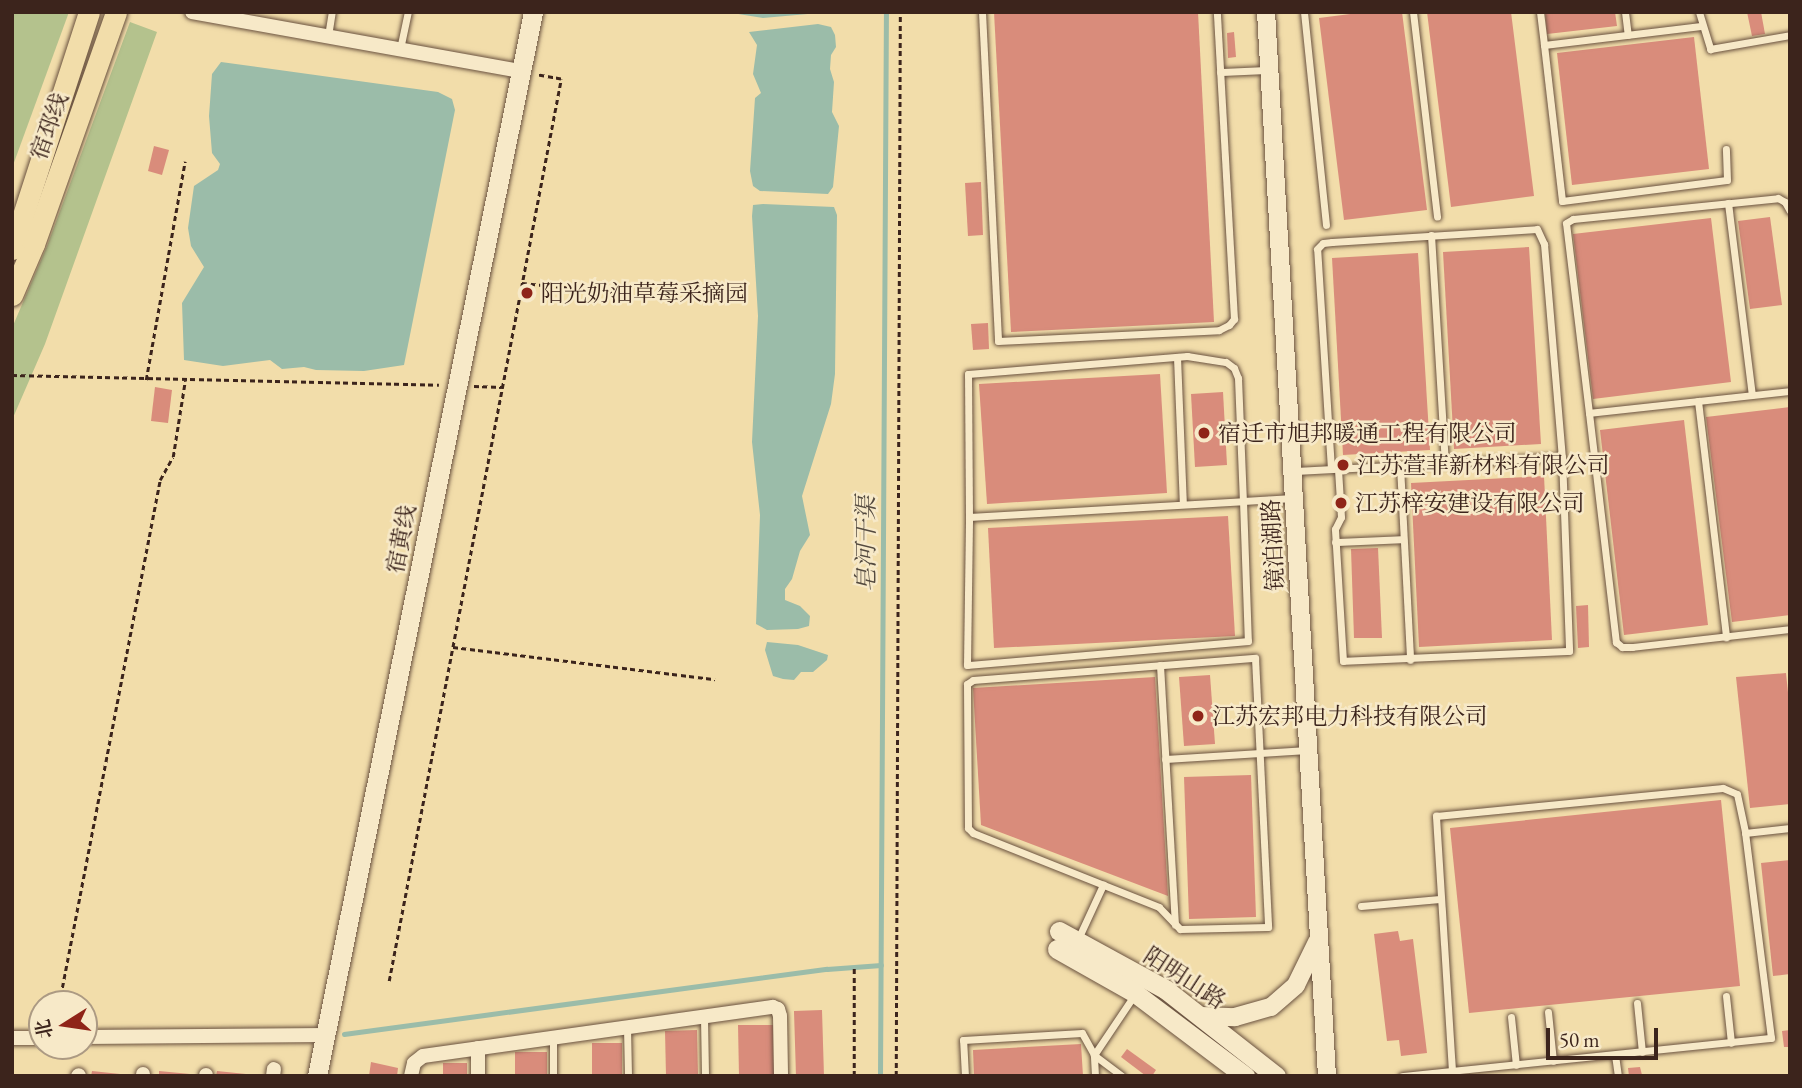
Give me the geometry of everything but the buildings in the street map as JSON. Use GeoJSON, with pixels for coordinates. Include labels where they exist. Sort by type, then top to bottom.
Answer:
{"type":"FeatureCollection","features":[{"type":"Feature","properties":{"kind":"main road","name":"宿邳线"},"geometry":{"type":"LineString","coordinates":[[12,249],[89,12]]}},
{"type":"Feature","properties":{"kind":"main road","name":"宿邳线"},"geometry":{"type":"LineString","coordinates":[[12,295],[34,244],[116,12]]}},
{"type":"Feature","properties":{"kind":"main road","name":"宿黄线"},"geometry":{"type":"LineString","coordinates":[[317,1076],[533,12]]}},
{"type":"Feature","properties":{"kind":"main road","name":"阳明山路"},"geometry":{"type":"LineString","coordinates":[[1245,1076],[1139,986],[1077,941],[1058,940],[1139,986],[1201,1016],[1276,1076]]}},
{"type":"Feature","properties":{"kind":"street"},"geometry":{"type":"LineString","coordinates":[[192,12],[251,18],[328,37],[521,71]]}},
{"type":"Feature","properties":{"kind":"street","name":"镜泊湖路"},"geometry":{"type":"LineString","coordinates":[[1266,12],[1327,1076]]}},
{"type":"Feature","properties":{"kind":"street"},"geometry":{"type":"LineString","coordinates":[[1201,1016],[1235,1017],[1272,1007],[1296,985],[1320,935]]}},
{"type":"Feature","properties":{"kind":"street"},"geometry":{"type":"LineString","coordinates":[[411,1076],[414,1063],[423,1056],[778,1009],[781,1076]]}},
{"type":"Feature","properties":{"kind":"street"},"geometry":{"type":"LineString","coordinates":[[98,1037],[326,1035]]}},
{"type":"Feature","properties":{"kind":"street"},"geometry":{"type":"LineString","coordinates":[[478,1048],[478,1076]]}},
{"type":"Feature","properties":{"kind":"lane"},"geometry":{"type":"LineString","coordinates":[[328,37],[332,12]]}},
{"type":"Feature","properties":{"kind":"lane"},"geometry":{"type":"LineString","coordinates":[[400,49],[408,12]]}},
{"type":"Feature","properties":{"kind":"lane"},"geometry":{"type":"LineString","coordinates":[[982,12],[998,341],[1219,330],[1230,325],[1234,318],[1217,12]]}},
{"type":"Feature","properties":{"kind":"lane"},"geometry":{"type":"LineString","coordinates":[[1304,12],[1326,225]]}},
{"type":"Feature","properties":{"kind":"lane"},"geometry":{"type":"LineString","coordinates":[[1413,12],[1437,217]]}},
{"type":"Feature","properties":{"kind":"lane"},"geometry":{"type":"LineString","coordinates":[[1540,12],[1562,201],[1727,180],[1726,149]]}},
{"type":"Feature","properties":{"kind":"lane"},"geometry":{"type":"LineString","coordinates":[[1625,12],[1628,35]]}},
{"type":"Feature","properties":{"kind":"lane"},"geometry":{"type":"LineString","coordinates":[[1699,12],[1710,49],[1790,35]]}},
{"type":"Feature","properties":{"kind":"lane"},"geometry":{"type":"LineString","coordinates":[[1544,45],[1701,26]]}},
{"type":"Feature","properties":{"kind":"lane"},"geometry":{"type":"LineString","coordinates":[[1220,72],[1270,69]]}},
{"type":"Feature","properties":{"kind":"lane"},"geometry":{"type":"LineString","coordinates":[[1790,211],[1785,202],[1778,198],[1573,219],[1566,223],[1616,642],[1622,647],[1632,647],[1790,629]]}},
{"type":"Feature","properties":{"kind":"lane"},"geometry":{"type":"LineString","coordinates":[[1728,203],[1752,395]]}},
{"type":"Feature","properties":{"kind":"lane"},"geometry":{"type":"LineString","coordinates":[[1524,229],[1537,229],[1542,234],[1562,457],[1569,651],[1343,661],[1335,542],[1335,529],[1341,516],[1334,469],[1317,249],[1323,243],[1431,235],[1524,229]]}},
{"type":"Feature","properties":{"kind":"lane"},"geometry":{"type":"LineString","coordinates":[[1431,235],[1445,463]]}},
{"type":"Feature","properties":{"kind":"lane"},"geometry":{"type":"LineString","coordinates":[[1177,357],[1183,504]]}},
{"type":"Feature","properties":{"kind":"lane"},"geometry":{"type":"LineString","coordinates":[[1177,357],[1216,359],[1234,368],[1238,378],[1248,641],[967,665],[968,374],[1177,357]]}},
{"type":"Feature","properties":{"kind":"lane"},"geometry":{"type":"LineString","coordinates":[[1589,413],[1790,391]]}},
{"type":"Feature","properties":{"kind":"lane"},"geometry":{"type":"LineString","coordinates":[[1698,401],[1726,637]]}},
{"type":"Feature","properties":{"kind":"lane"},"geometry":{"type":"LineString","coordinates":[[1293,471],[1562,457]]}},
{"type":"Feature","properties":{"kind":"lane"},"geometry":{"type":"LineString","coordinates":[[1400,466],[1410,660]]}},
{"type":"Feature","properties":{"kind":"lane"},"geometry":{"type":"LineString","coordinates":[[969,517],[1294,498]]}},
{"type":"Feature","properties":{"kind":"lane"},"geometry":{"type":"LineString","coordinates":[[1335,542],[1404,539]]}},
{"type":"Feature","properties":{"kind":"lane"},"geometry":{"type":"LineString","coordinates":[[1255,658],[1268,927],[1193,931],[1175,926],[1159,907],[973,833],[968,828],[967,684],[973,680],[1160,666],[1255,658]]}},
{"type":"Feature","properties":{"kind":"lane"},"geometry":{"type":"LineString","coordinates":[[1160,666],[1175,926]]}},
{"type":"Feature","properties":{"kind":"lane"},"geometry":{"type":"LineString","coordinates":[[1165,759],[1309,750]]}},
{"type":"Feature","properties":{"kind":"lane"},"geometry":{"type":"LineString","coordinates":[[1402,1076],[1615,1055],[1771,1038],[1745,833],[1737,794],[1723,788],[1436,816],[1434,824],[1452,1071]]}},
{"type":"Feature","properties":{"kind":"lane"},"geometry":{"type":"LineString","coordinates":[[1745,833],[1790,828]]}},
{"type":"Feature","properties":{"kind":"lane"},"geometry":{"type":"LineString","coordinates":[[1077,941],[1103,885]]}},
{"type":"Feature","properties":{"kind":"lane"},"geometry":{"type":"LineString","coordinates":[[1362,906],[1440,899]]}},
{"type":"Feature","properties":{"kind":"lane"},"geometry":{"type":"LineString","coordinates":[[1095,1076],[1094,1055],[1139,986]]}},
{"type":"Feature","properties":{"kind":"lane"},"geometry":{"type":"LineString","coordinates":[[1726,996],[1731,1043]]}},
{"type":"Feature","properties":{"kind":"lane"},"geometry":{"type":"LineString","coordinates":[[1637,1003],[1642,1052]]}},
{"type":"Feature","properties":{"kind":"lane"},"geometry":{"type":"LineString","coordinates":[[1548,1012],[1553,1061]]}},
{"type":"Feature","properties":{"kind":"lane"},"geometry":{"type":"LineString","coordinates":[[704,1017],[705,1076]]}},
{"type":"Feature","properties":{"kind":"lane"},"geometry":{"type":"LineString","coordinates":[[1511,1017],[1516,1065]]}},
{"type":"Feature","properties":{"kind":"lane"},"geometry":{"type":"LineString","coordinates":[[627,1027],[628,1076]]}},
{"type":"Feature","properties":{"kind":"lane"},"geometry":{"type":"LineString","coordinates":[[965,1076],[964,1040],[1082,1033],[1094,1055],[1122,1076]]}},
{"type":"Feature","properties":{"kind":"lane"},"geometry":{"type":"LineString","coordinates":[[553,1038],[553,1076]]}},
{"type":"Feature","properties":{"kind":"lane"},"geometry":{"type":"LineString","coordinates":[[1615,1055],[1618,1076]]}},
{"type":"Feature","properties":{"kind":"path"},"geometry":{"type":"LineString","coordinates":[[896,1076],[900,12]]}},
{"type":"Feature","properties":{"kind":"path"},"geometry":{"type":"LineString","coordinates":[[388,981],[561,79],[521,71]]}},
{"type":"Feature","properties":{"kind":"path"},"geometry":{"type":"LineString","coordinates":[[146,380],[185,160]]}},
{"type":"Feature","properties":{"kind":"path"},"geometry":{"type":"LineString","coordinates":[[522,283],[632,293]]}},
{"type":"Feature","properties":{"kind":"path"},"geometry":{"type":"LineString","coordinates":[[12,376],[502,387]]}},
{"type":"Feature","properties":{"kind":"path"},"geometry":{"type":"LineString","coordinates":[[62,990],[160,480],[173,457],[185,381]]}},
{"type":"Feature","properties":{"kind":"path"},"geometry":{"type":"LineString","coordinates":[[453,647],[715,680]]}},
{"type":"Feature","properties":{"kind":"path"},"geometry":{"type":"LineString","coordinates":[[854,967],[854,1076]]}},
{"type":"Feature","properties":{"kind":"green space"},"geometry":{"type":"Polygon","coordinates":[[[12,12],[69,12],[12,168],[12,12]]]}},
{"type":"Feature","properties":{"kind":"green space"},"geometry":{"type":"Polygon","coordinates":[[[130,22],[157,32],[45,344],[12,420],[12,328],[47,246],[130,22]]]}},
{"type":"Feature","properties":{"kind":"shaded area"},"geometry":{"type":"Polygon","coordinates":[[[726,12],[830,12],[763,18],[726,12]]]}},
{"type":"Feature","properties":{"kind":"shaded area"},"geometry":{"type":"Polygon","coordinates":[[[818,24],[831,27],[835,35],[836,47],[831,55],[830,69],[834,82],[832,112],[839,126],[833,187],[828,194],[760,191],[753,186],[750,171],[755,98],[761,93],[753,74],[757,45],[749,32],[818,24]]]}},
{"type":"Feature","properties":{"kind":"shaded area"},"geometry":{"type":"Polygon","coordinates":[[[221,62],[438,92],[452,99],[455,110],[404,365],[364,371],[316,370],[304,367],[282,369],[270,360],[223,366],[184,360],[182,303],[204,267],[191,246],[188,228],[194,186],[218,170],[220,164],[212,153],[209,116],[212,74],[221,62]]]}},
{"type":"Feature","properties":{"kind":"shaded area"},"geometry":{"type":"Polygon","coordinates":[[[753,205],[834,207],[837,215],[835,374],[831,404],[802,496],[810,535],[800,551],[792,579],[785,589],[785,600],[800,606],[810,616],[809,626],[798,629],[767,630],[756,624],[760,515],[752,442],[758,316],[752,216],[753,205]]]}},
{"type":"Feature","properties":{"kind":"shaded area"},"geometry":{"type":"Polygon","coordinates":[[[767,642],[798,645],[828,655],[827,660],[813,672],[801,672],[794,680],[773,676],[765,650],[767,642]]]}},
{"type":"Feature","properties":{"kind":"waterway","name":"皂河干渠"},"geometry":{"type":"LineString","coordinates":[[880,1076],[886,12]]}},
{"type":"Feature","properties":{"kind":"waterway"},"geometry":{"type":"LineString","coordinates":[[344,1034],[827,969],[881,965]]}},
{"type":"Feature","properties":{"kind":"place","name":"阳光奶油草莓采摘园"},"geometry":{"type":"Point","coordinates":[527,293]}},
{"type":"Feature","properties":{"kind":"place","name":"宿迁市旭邦暖通工程有限公司"},"geometry":{"type":"Point","coordinates":[1204,433]}},
{"type":"Feature","properties":{"kind":"place","name":"江苏萱菲新材料有限公司"},"geometry":{"type":"Point","coordinates":[1343,465]}},
{"type":"Feature","properties":{"kind":"place","name":"江苏梓安建设有限公司"},"geometry":{"type":"Point","coordinates":[1341,503]}},
{"type":"Feature","properties":{"kind":"place","name":"江苏宏邦电力科技有限公司"},"geometry":{"type":"Point","coordinates":[1198,716]}}]}
